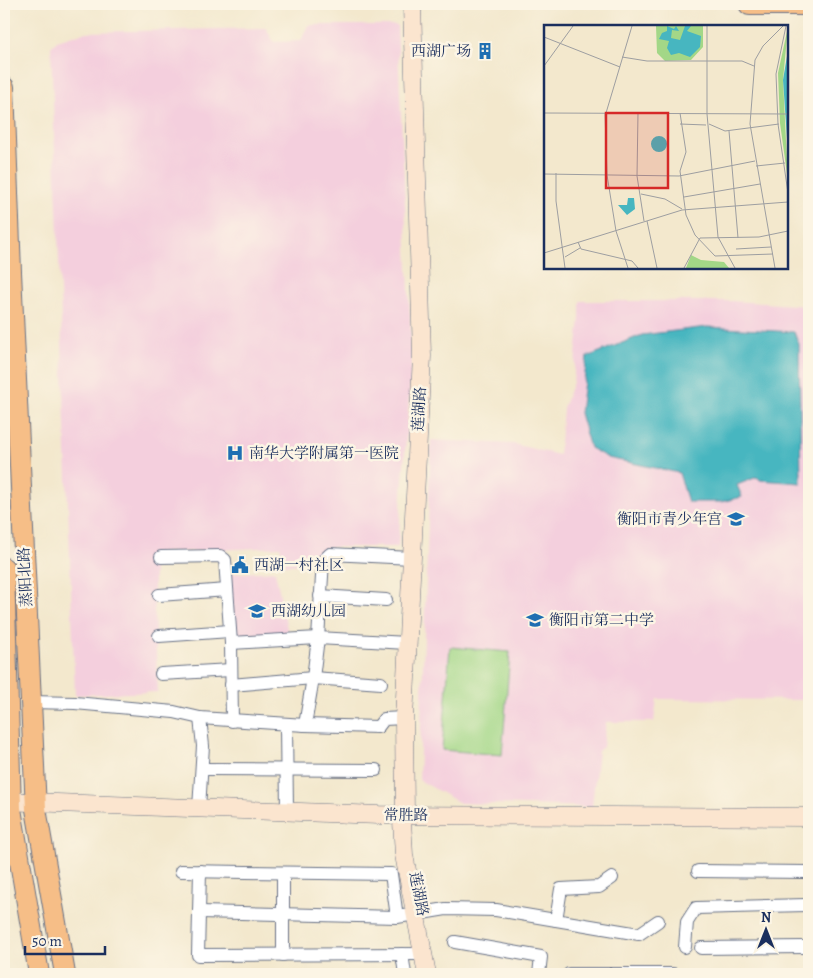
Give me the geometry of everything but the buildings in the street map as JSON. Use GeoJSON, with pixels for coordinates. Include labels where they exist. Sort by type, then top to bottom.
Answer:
{"type":"FeatureCollection","features":[{"type":"Feature","properties":{"kind":"highway"},"geometry":{"type":"LineString","coordinates":[[750,4],[809,4]]}},
{"type":"Feature","properties":{"kind":"main road","name":"蒸阳北路"},"geometry":{"type":"LineString","coordinates":[[4,87],[36,806],[65,974]]}},
{"type":"Feature","properties":{"kind":"main road","name":"蒸阳北路"},"geometry":{"type":"LineString","coordinates":[[4,568],[8,805],[39,974]]}},
{"type":"Feature","properties":{"kind":"street","name":"莲湖路"},"geometry":{"type":"LineString","coordinates":[[412,4],[422,356],[404,718],[404,855],[434,974]]}},
{"type":"Feature","properties":{"kind":"street"},"geometry":{"type":"LineString","coordinates":[[306,725],[318,638],[323,561],[330,554],[412,558]]}},
{"type":"Feature","properties":{"kind":"street"},"geometry":{"type":"LineString","coordinates":[[161,557],[220,556],[225,560],[230,637],[232,720]]}},
{"type":"Feature","properties":{"kind":"street"},"geometry":{"type":"LineString","coordinates":[[159,594],[227,590]]}},
{"type":"Feature","properties":{"kind":"street"},"geometry":{"type":"LineString","coordinates":[[320,596],[386,600]]}},
{"type":"Feature","properties":{"kind":"street"},"geometry":{"type":"LineString","coordinates":[[159,636],[318,638],[407,643]]}},
{"type":"Feature","properties":{"kind":"street"},"geometry":{"type":"LineString","coordinates":[[161,674],[231,670]]}},
{"type":"Feature","properties":{"kind":"street"},"geometry":{"type":"LineString","coordinates":[[231,685],[313,678],[381,683]]}},
{"type":"Feature","properties":{"kind":"street"},"geometry":{"type":"LineString","coordinates":[[30,702],[75,703],[174,712],[200,718],[306,725],[378,726],[384,719],[404,718]]}},
{"type":"Feature","properties":{"kind":"street"},"geometry":{"type":"LineString","coordinates":[[200,718],[203,746],[200,808]]}},
{"type":"Feature","properties":{"kind":"street"},"geometry":{"type":"LineString","coordinates":[[286,724],[287,811]]}},
{"type":"Feature","properties":{"kind":"street"},"geometry":{"type":"LineString","coordinates":[[202,769],[376,770]]}},
{"type":"Feature","properties":{"kind":"street","name":"常胜路"},"geometry":{"type":"LineString","coordinates":[[8,805],[405,819],[809,823]]}},
{"type":"Feature","properties":{"kind":"street","name":"常胜路"},"geometry":{"type":"LineString","coordinates":[[36,806],[287,811],[405,819],[809,818]]}},
{"type":"Feature","properties":{"kind":"street"},"geometry":{"type":"LineString","coordinates":[[181,871],[391,874],[397,917]]}},
{"type":"Feature","properties":{"kind":"street"},"geometry":{"type":"LineString","coordinates":[[698,871],[807,872]]}},
{"type":"Feature","properties":{"kind":"street"},"geometry":{"type":"LineString","coordinates":[[200,872],[198,955],[423,954]]}},
{"type":"Feature","properties":{"kind":"street"},"geometry":{"type":"LineString","coordinates":[[283,872],[283,955]]}},
{"type":"Feature","properties":{"kind":"street"},"geometry":{"type":"LineString","coordinates":[[556,920],[561,889],[599,887],[612,878]]}},
{"type":"Feature","properties":{"kind":"street"},"geometry":{"type":"LineString","coordinates":[[685,947],[687,922],[696,908],[806,904]]}},
{"type":"Feature","properties":{"kind":"street"},"geometry":{"type":"LineString","coordinates":[[199,912],[397,917],[446,909],[496,910],[639,934],[658,921]]}},
{"type":"Feature","properties":{"kind":"street","name":"莲湖路"},"geometry":{"type":"LineString","coordinates":[[419,913],[427,974]]}},
{"type":"Feature","properties":{"kind":"street"},"geometry":{"type":"LineString","coordinates":[[455,942],[541,957],[539,974]]}},
{"type":"Feature","properties":{"kind":"street"},"geometry":{"type":"LineString","coordinates":[[702,948],[804,947]]}},
{"type":"Feature","properties":{"kind":"street"},"geometry":{"type":"LineString","coordinates":[[402,954],[405,974]]}},
{"type":"Feature","properties":{"kind":"street"},"geometry":{"type":"LineString","coordinates":[[569,974],[673,974]]}},
{"type":"Feature","properties":{"kind":"shaded area","name":"南华大学附属第一医院"},"geometry":{"type":"Polygon","coordinates":[[[308,25],[397,25],[412,359],[398,547],[327,547],[323,551],[320,564],[285,565],[280,547],[154,553],[154,611],[158,692],[75,695],[51,47],[57,41],[86,32],[266,28],[274,42],[301,41],[308,25]]]}},
{"type":"Feature","properties":{"kind":"shaded area"},"geometry":{"type":"Polygon","coordinates":[[[580,301],[732,301],[809,306],[809,700],[657,699],[654,722],[606,722],[603,747],[598,751],[592,807],[460,803],[419,780],[431,440],[513,444],[559,455],[563,408],[573,382],[580,301]]]}},
{"type":"Feature","properties":{"kind":"shaded area","name":"西湖幼儿园"},"geometry":{"type":"Polygon","coordinates":[[[275,571],[288,633],[233,635],[229,574],[275,571]]]}},
{"type":"Feature","properties":{"kind":"green space"},"geometry":{"type":"Polygon","coordinates":[[[450,647],[510,652],[502,755],[442,750],[450,647]]]}},
{"type":"Feature","properties":{"kind":"water"},"geometry":{"type":"Polygon","coordinates":[[[707,327],[794,332],[799,344],[801,483],[760,480],[757,477],[737,485],[742,497],[721,502],[688,502],[679,473],[608,458],[590,448],[580,413],[587,357],[642,335],[707,327]]]}},
{"type":"Feature","properties":{"kind":"place","name":"西湖广场"},"geometry":{"type":"Point","coordinates":[485,51]}},
{"type":"Feature","properties":{"kind":"place","name":"南华大学附属第一医院"},"geometry":{"type":"Point","coordinates":[235,453]}},
{"type":"Feature","properties":{"kind":"place","name":"衡阳市青少年宫"},"geometry":{"type":"Point","coordinates":[736,519]}},
{"type":"Feature","properties":{"kind":"place","name":"西湖一村社区"},"geometry":{"type":"Point","coordinates":[240,565]}},
{"type":"Feature","properties":{"kind":"place","name":"西湖幼儿园"},"geometry":{"type":"Point","coordinates":[257,611]}},
{"type":"Feature","properties":{"kind":"place","name":"衡阳市第二中学"},"geometry":{"type":"Point","coordinates":[535,620]}}]}
